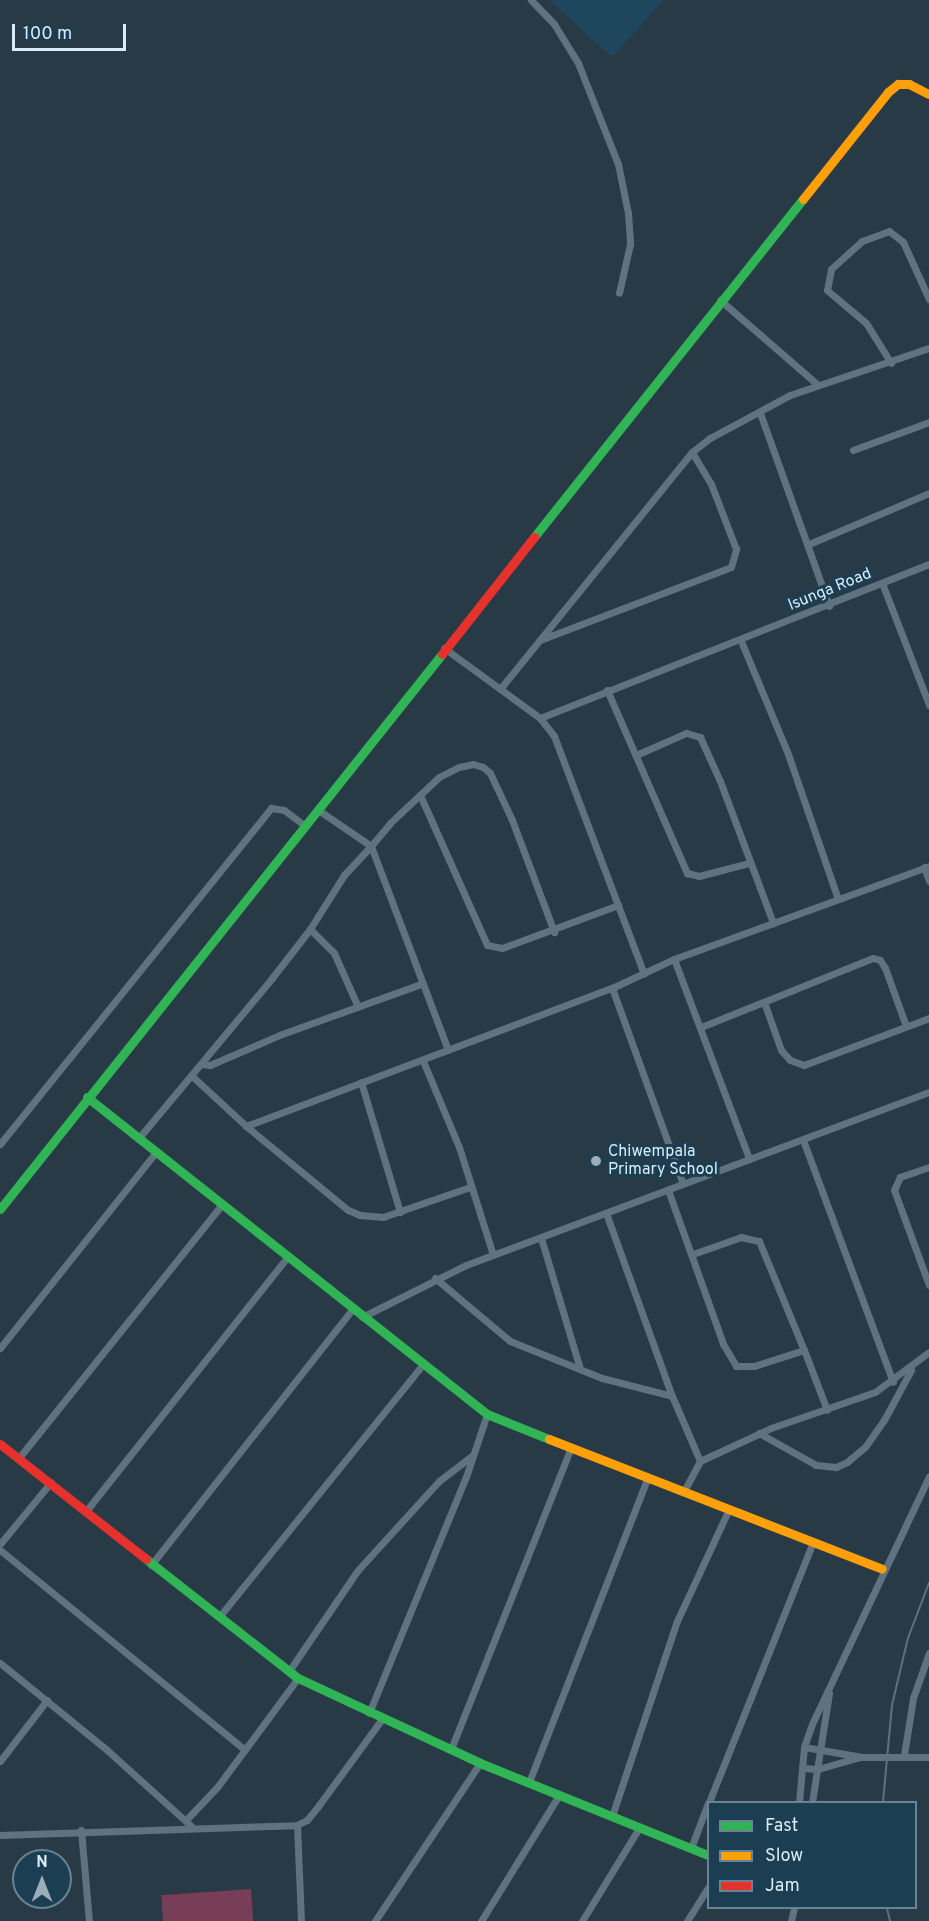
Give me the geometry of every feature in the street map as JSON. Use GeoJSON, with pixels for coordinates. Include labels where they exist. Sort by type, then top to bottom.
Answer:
{"type":"FeatureCollection","features":[{"type":"Feature","properties":{"kind":"street"},"geometry":{"type":"LineString","coordinates":[[531,0],[554,24],[578,63],[618,164],[628,213],[630,244],[619,294]]}},
{"type":"Feature","properties":{"kind":"street"},"geometry":{"type":"LineString","coordinates":[[0,1209],[720,300],[888,92],[898,84],[909,84],[929,93]]}},
{"type":"Feature","properties":{"kind":"street"},"geometry":{"type":"LineString","coordinates":[[891,363],[866,323],[826,290],[831,269],[862,241],[889,231],[903,242],[929,299]]}},
{"type":"Feature","properties":{"kind":"street"},"geometry":{"type":"LineString","coordinates":[[720,300],[817,384]]}},
{"type":"Feature","properties":{"kind":"street"},"geometry":{"type":"LineString","coordinates":[[500,689],[692,452],[727,428],[817,384],[891,363],[929,348]]}},
{"type":"Feature","properties":{"kind":"street"},"geometry":{"type":"LineString","coordinates":[[760,413],[809,544],[828,606]]}},
{"type":"Feature","properties":{"kind":"street"},"geometry":{"type":"LineString","coordinates":[[853,450],[929,422]]}},
{"type":"Feature","properties":{"kind":"street"},"geometry":{"type":"LineString","coordinates":[[540,640],[731,567],[736,549],[711,484],[692,452]]}},
{"type":"Feature","properties":{"kind":"street"},"geometry":{"type":"LineString","coordinates":[[809,544],[929,493]]}},
{"type":"Feature","properties":{"kind":"street","name":"Isunga Road"},"geometry":{"type":"LineString","coordinates":[[540,718],[607,690],[828,606],[929,564]]}},
{"type":"Feature","properties":{"kind":"street"},"geometry":{"type":"LineString","coordinates":[[882,583],[929,705]]}},
{"type":"Feature","properties":{"kind":"street"},"geometry":{"type":"LineString","coordinates":[[741,640],[788,754],[838,899]]}},
{"type":"Feature","properties":{"kind":"street"},"geometry":{"type":"LineString","coordinates":[[444,648],[540,718],[554,736],[644,974]]}},
{"type":"Feature","properties":{"kind":"street"},"geometry":{"type":"LineString","coordinates":[[607,690],[678,860],[687,873],[699,876],[749,863]]}},
{"type":"Feature","properties":{"kind":"street"},"geometry":{"type":"LineString","coordinates":[[636,755],[686,733],[700,737],[720,782],[773,923]]}},
{"type":"Feature","properties":{"kind":"street"},"geometry":{"type":"LineString","coordinates":[[138,1139],[202,1064],[310,929],[344,875],[439,777],[459,767],[473,764],[490,773],[535,874],[554,932]]}},
{"type":"Feature","properties":{"kind":"street"},"geometry":{"type":"LineString","coordinates":[[420,795],[487,945],[501,948],[554,932],[618,905]]}},
{"type":"Feature","properties":{"kind":"street"},"geometry":{"type":"LineString","coordinates":[[0,1144],[271,808],[284,810],[304,825]]}},
{"type":"Feature","properties":{"kind":"street"},"geometry":{"type":"LineString","coordinates":[[317,809],[371,846],[421,984],[448,1050]]}},
{"type":"Feature","properties":{"kind":"street"},"geometry":{"type":"LineString","coordinates":[[246,1126],[612,988],[674,959],[926,867],[929,881]]}},
{"type":"Feature","properties":{"kind":"street"},"geometry":{"type":"LineString","coordinates":[[310,929],[334,953],[358,1007]]}},
{"type":"Feature","properties":{"kind":"street"},"geometry":{"type":"LineString","coordinates":[[701,1027],[873,958],[880,960],[885,968],[906,1026]]}},
{"type":"Feature","properties":{"kind":"street"},"geometry":{"type":"LineString","coordinates":[[674,959],[749,1159]]}},
{"type":"Feature","properties":{"kind":"street"},"geometry":{"type":"LineString","coordinates":[[202,1064],[210,1065],[282,1034],[421,984]]}},
{"type":"Feature","properties":{"kind":"street"},"geometry":{"type":"LineString","coordinates":[[612,988],[683,1184]]}},
{"type":"Feature","properties":{"kind":"street"},"geometry":{"type":"LineString","coordinates":[[764,1002],[782,1050],[797,1064],[816,1064],[929,1018]]}},
{"type":"Feature","properties":{"kind":"street"},"geometry":{"type":"LineString","coordinates":[[423,1061],[459,1147],[493,1255]]}},
{"type":"Feature","properties":{"kind":"street"},"geometry":{"type":"LineString","coordinates":[[192,1076],[246,1126],[348,1210],[375,1217],[400,1212],[470,1187]]}},
{"type":"Feature","properties":{"kind":"street"},"geometry":{"type":"LineString","coordinates":[[361,1082],[400,1212]]}},
{"type":"Feature","properties":{"kind":"street"},"geometry":{"type":"LineString","coordinates":[[362,1317],[435,1278],[929,1092]]}},
{"type":"Feature","properties":{"kind":"street"},"geometry":{"type":"LineString","coordinates":[[87,1097],[352,1310],[487,1414],[882,1569]]}},
{"type":"Feature","properties":{"kind":"street"},"geometry":{"type":"LineString","coordinates":[[802,1140],[893,1382]]}},
{"type":"Feature","properties":{"kind":"street"},"geometry":{"type":"LineString","coordinates":[[0,1348],[156,1152]]}},
{"type":"Feature","properties":{"kind":"street"},"geometry":{"type":"LineString","coordinates":[[929,1167],[900,1177],[894,1191],[929,1285]]}},
{"type":"Feature","properties":{"kind":"street"},"geometry":{"type":"LineString","coordinates":[[668,1190],[693,1254],[723,1344],[736,1366],[754,1366],[804,1350]]}},
{"type":"Feature","properties":{"kind":"street"},"geometry":{"type":"LineString","coordinates":[[18,1459],[222,1204]]}},
{"type":"Feature","properties":{"kind":"street"},"geometry":{"type":"LineString","coordinates":[[606,1213],[672,1396],[700,1461]]}},
{"type":"Feature","properties":{"kind":"street"},"geometry":{"type":"LineString","coordinates":[[693,1254],[741,1237],[759,1241],[827,1410]]}},
{"type":"Feature","properties":{"kind":"street"},"geometry":{"type":"LineString","coordinates":[[541,1238],[580,1369]]}},
{"type":"Feature","properties":{"kind":"street"},"geometry":{"type":"LineString","coordinates":[[86,1511],[287,1257]]}},
{"type":"Feature","properties":{"kind":"street"},"geometry":{"type":"LineString","coordinates":[[435,1278],[510,1341],[580,1369],[672,1396]]}},
{"type":"Feature","properties":{"kind":"street"},"geometry":{"type":"LineString","coordinates":[[151,1564],[352,1310]]}},
{"type":"Feature","properties":{"kind":"street"},"geometry":{"type":"LineString","coordinates":[[684,1491],[700,1461],[759,1433],[827,1410],[893,1382],[929,1352]]}},
{"type":"Feature","properties":{"kind":"street"},"geometry":{"type":"LineString","coordinates":[[219,1617],[423,1365]]}},
{"type":"Feature","properties":{"kind":"street"},"geometry":{"type":"LineString","coordinates":[[759,1433],[816,1465],[836,1467],[848,1462],[865,1448],[884,1420],[912,1368]]}},
{"type":"Feature","properties":{"kind":"street"},"geometry":{"type":"LineString","coordinates":[[369,1713],[473,1455],[487,1414]]}},
{"type":"Feature","properties":{"kind":"street"},"geometry":{"type":"LineString","coordinates":[[0,1444],[298,1678],[480,1763],[707,1855]]}},
{"type":"Feature","properties":{"kind":"street"},"geometry":{"type":"LineString","coordinates":[[451,1749],[571,1447]]}},
{"type":"Feature","properties":{"kind":"street"},"geometry":{"type":"LineString","coordinates":[[289,1671],[358,1570],[458,1462],[473,1455]]}},
{"type":"Feature","properties":{"kind":"street"},"geometry":{"type":"LineString","coordinates":[[800,1801],[804,1747],[882,1569],[929,1476]]}},
{"type":"Feature","properties":{"kind":"street"},"geometry":{"type":"LineString","coordinates":[[529,1782],[648,1477]]}},
{"type":"Feature","properties":{"kind":"street"},"geometry":{"type":"LineString","coordinates":[[0,1544],[51,1482]]}},
{"type":"Feature","properties":{"kind":"street"},"geometry":{"type":"LineString","coordinates":[[612,1816],[677,1621],[729,1509]]}},
{"type":"Feature","properties":{"kind":"street"},"geometry":{"type":"LineString","coordinates":[[0,1530],[7,1535]]}},
{"type":"Feature","properties":{"kind":"street"},"geometry":{"type":"LineString","coordinates":[[710,1801],[813,1542]]}},
{"type":"Feature","properties":{"kind":"street"},"geometry":{"type":"LineString","coordinates":[[0,1550],[245,1750]]}},
{"type":"Feature","properties":{"kind":"street"},"geometry":{"type":"LineString","coordinates":[[904,1755],[913,1698],[929,1653]]}},
{"type":"Feature","properties":{"kind":"street"},"geometry":{"type":"LineString","coordinates":[[0,1663],[188,1823]]}},
{"type":"Feature","properties":{"kind":"street"},"geometry":{"type":"LineString","coordinates":[[188,1823],[298,1678]]}},
{"type":"Feature","properties":{"kind":"street"},"geometry":{"type":"LineString","coordinates":[[812,1801],[829,1690]]}},
{"type":"Feature","properties":{"kind":"street"},"geometry":{"type":"LineString","coordinates":[[0,1761],[47,1701]]}},
{"type":"Feature","properties":{"kind":"street"},"geometry":{"type":"LineString","coordinates":[[0,1835],[188,1823],[297,1825],[307,1820],[382,1719]]}},
{"type":"Feature","properties":{"kind":"street"},"geometry":{"type":"LineString","coordinates":[[804,1747],[821,1748],[862,1757]]}},
{"type":"Feature","properties":{"kind":"street"},"geometry":{"type":"LineString","coordinates":[[802,1768],[818,1769],[862,1757],[929,1756]]}},
{"type":"Feature","properties":{"kind":"street"},"geometry":{"type":"LineString","coordinates":[[375,1921],[480,1763]]}},
{"type":"Feature","properties":{"kind":"street"},"geometry":{"type":"LineString","coordinates":[[481,1921],[559,1795]]}},
{"type":"Feature","properties":{"kind":"street"},"geometry":{"type":"LineString","coordinates":[[691,1848],[707,1808]]}},
{"type":"Feature","properties":{"kind":"street"},"geometry":{"type":"LineString","coordinates":[[297,1825],[301,1921]]}},
{"type":"Feature","properties":{"kind":"street"},"geometry":{"type":"LineString","coordinates":[[582,1921],[639,1828]]}},
{"type":"Feature","properties":{"kind":"street"},"geometry":{"type":"LineString","coordinates":[[81,1830],[89,1921]]}},
{"type":"Feature","properties":{"kind":"street"},"geometry":{"type":"LineString","coordinates":[[687,1921],[707,1889]]}},
{"type":"Feature","properties":{"kind":"shaded area"},"geometry":{"type":"Polygon","coordinates":[[[549,0],[664,0],[612,57],[549,0]]]}},
{"type":"Feature","properties":{"kind":"shaded area"},"geometry":{"type":"Polygon","coordinates":[[[251,1889],[253,1921],[163,1921],[161,1895],[251,1889]]]}},
{"type":"Feature","properties":{"kind":"railway"},"geometry":{"type":"LineString","coordinates":[[883,1801],[892,1705],[908,1638],[929,1583]]}},
{"type":"Feature","properties":{"kind":"railway"},"geometry":{"type":"LineString","coordinates":[[887,1909],[890,1921]]}},
{"type":"Feature","properties":{"kind":"traffic: fast"},"geometry":{"type":"LineString","coordinates":[[534,537],[803,199]]}},
{"type":"Feature","properties":{"kind":"traffic: fast"},"geometry":{"type":"LineString","coordinates":[[0,1209],[442,654]]}},
{"type":"Feature","properties":{"kind":"traffic: fast"},"geometry":{"type":"LineString","coordinates":[[87,1097],[487,1414],[549,1439]]}},
{"type":"Feature","properties":{"kind":"traffic: fast"},"geometry":{"type":"LineString","coordinates":[[146,1559],[298,1678],[480,1763],[707,1855]]}},
{"type":"Feature","properties":{"kind":"traffic: slow"},"geometry":{"type":"LineString","coordinates":[[803,199],[888,92],[898,84],[909,84],[929,94]]}},
{"type":"Feature","properties":{"kind":"traffic: slow"},"geometry":{"type":"LineString","coordinates":[[549,1439],[882,1569]]}},
{"type":"Feature","properties":{"kind":"traffic: jam"},"geometry":{"type":"LineString","coordinates":[[442,654],[534,537]]}},
{"type":"Feature","properties":{"kind":"traffic: jam"},"geometry":{"type":"LineString","coordinates":[[0,1444],[146,1559]]}},
{"type":"Feature","properties":{"kind":"place","name":"Chiwempala Primary School"},"geometry":{"type":"Point","coordinates":[596,1161]}}]}
